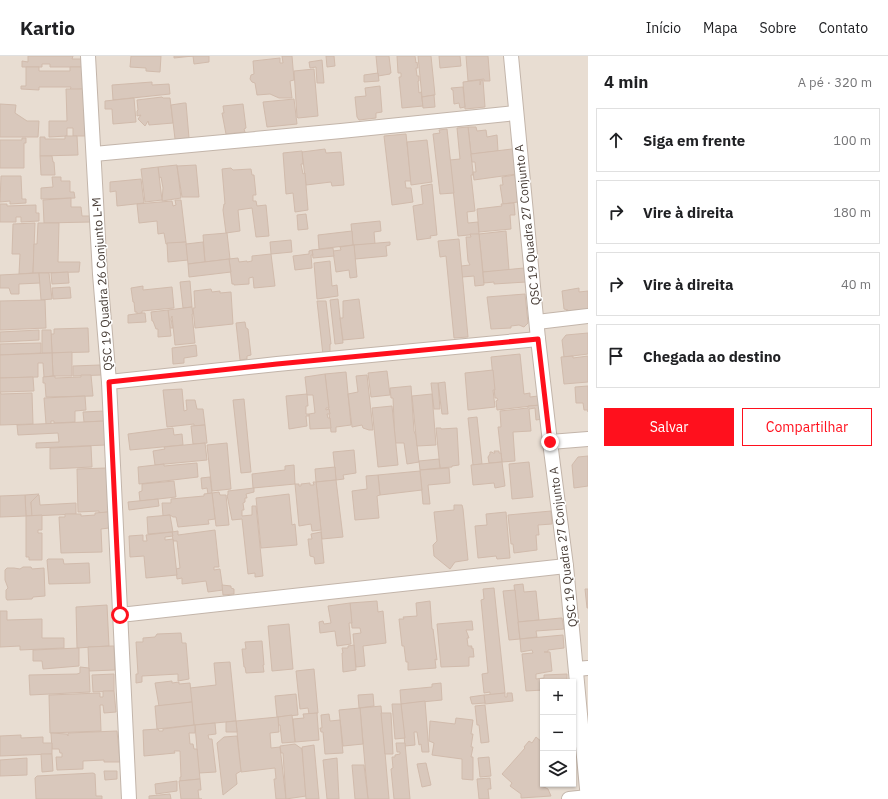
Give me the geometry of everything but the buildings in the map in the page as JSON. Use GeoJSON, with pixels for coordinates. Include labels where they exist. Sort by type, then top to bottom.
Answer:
{"type":"FeatureCollection","features":[{"type":"Feature","properties":{"kind":"street","name":"QSC 19 Quadra 26 Conjunto L-M"},"geometry":{"type":"LineString","coordinates":[[88,56],[100,274],[109,382],[129,799]]}},
{"type":"Feature","properties":{"kind":"street","name":"QSC 19 Quadra 27 Conjunto A"},"geometry":{"type":"LineString","coordinates":[[511,56],[538,339],[566,566],[582,668],[588,798]]}},
{"type":"Feature","properties":{"kind":"street"},"geometry":{"type":"LineString","coordinates":[[94,154],[516,113]]}},
{"type":"Feature","properties":{"kind":"street"},"geometry":{"type":"LineString","coordinates":[[537,322],[588,316]]}},
{"type":"Feature","properties":{"kind":"street"},"geometry":{"type":"LineString","coordinates":[[109,382],[538,339]]}},
{"type":"Feature","properties":{"kind":"street"},"geometry":{"type":"LineString","coordinates":[[550,442],[588,439]]}},
{"type":"Feature","properties":{"kind":"street"},"geometry":{"type":"LineString","coordinates":[[120,615],[566,566]]}},
{"type":"Feature","properties":{"kind":"street"},"geometry":{"type":"LineString","coordinates":[[569,799],[588,798]]}},
{"type":"Feature","properties":{"kind":"shaded area"},"geometry":{"type":"Polygon","coordinates":[[[0,56],[588,56],[588,799],[0,799],[0,56]]]}},
{"type":"Feature","properties":{"kind":"route"},"geometry":{"type":"LineString","coordinates":[[120,615],[109,382],[538,339],[550,442]]}}]}
